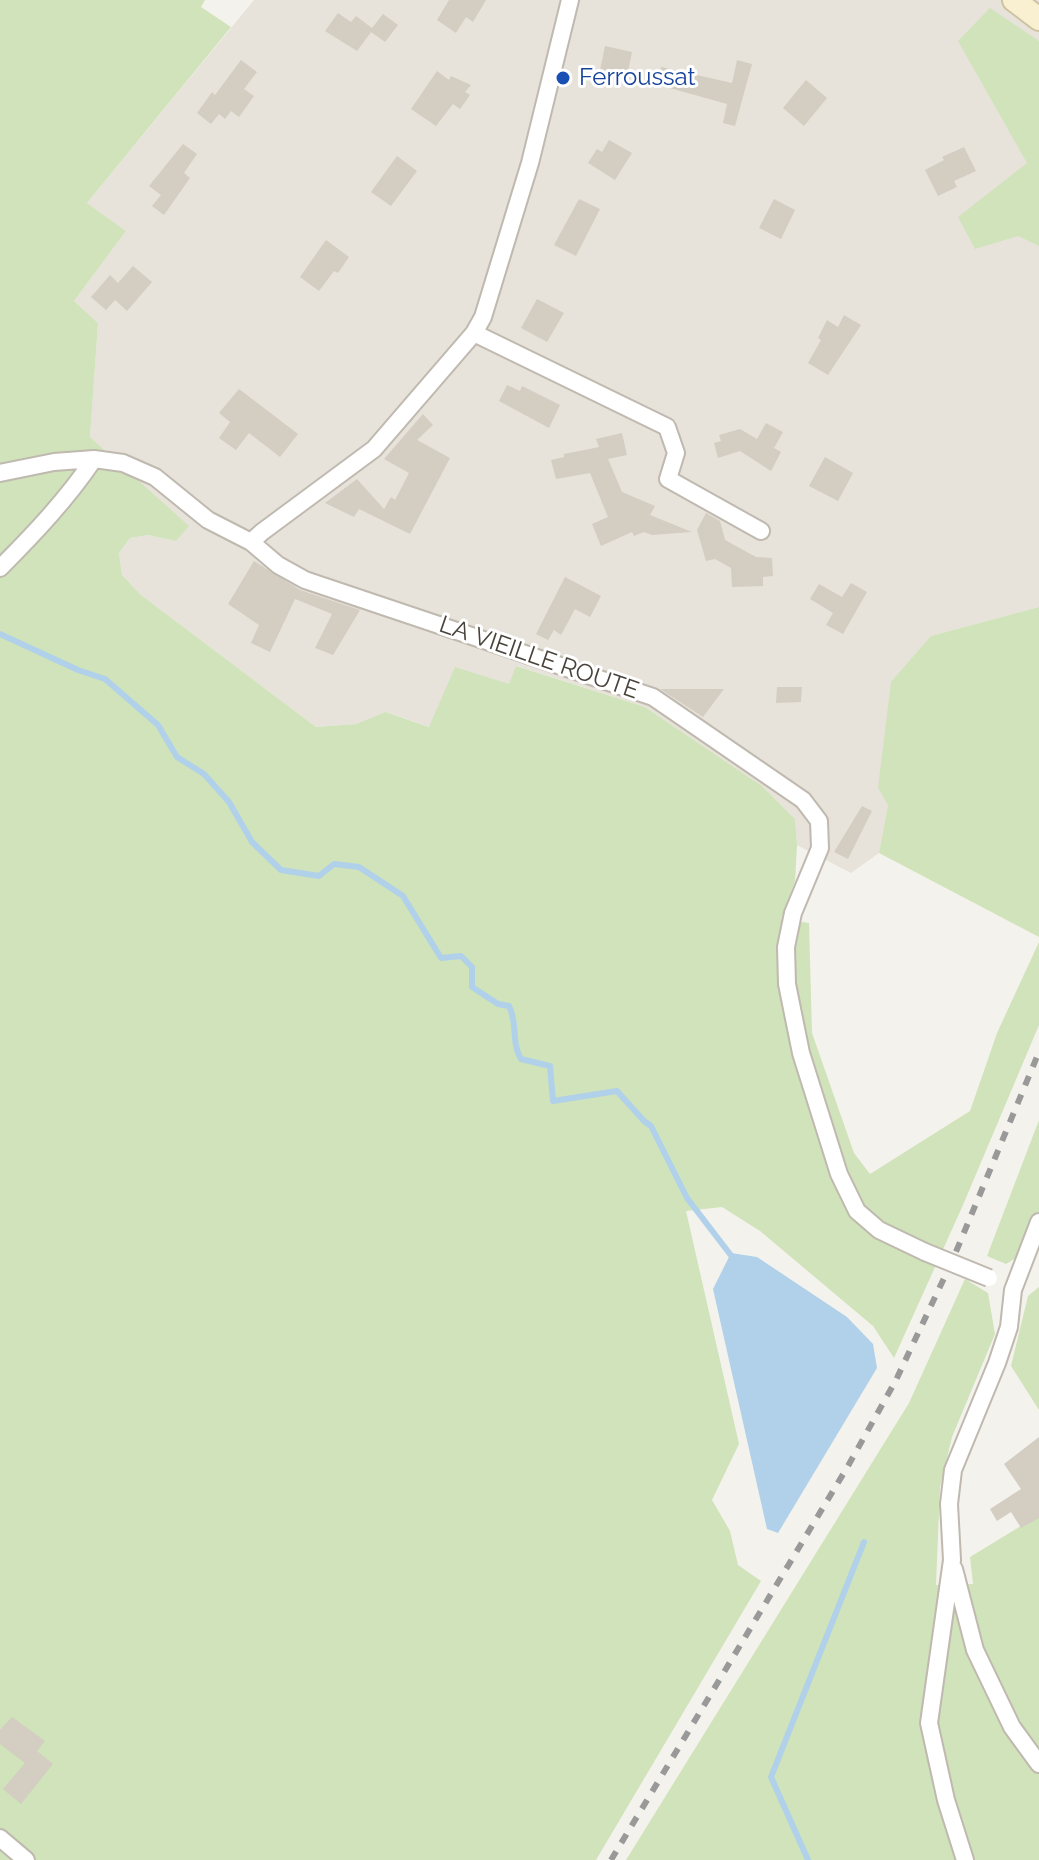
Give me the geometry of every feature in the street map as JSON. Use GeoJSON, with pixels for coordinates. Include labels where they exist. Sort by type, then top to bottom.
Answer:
{"type":"FeatureCollection","features":[{"type":"Feature","properties":{"kind":"main road"},"geometry":{"type":"LineString","coordinates":[[1014,0],[1039,19]]}},
{"type":"Feature","properties":{"kind":"street"},"geometry":{"type":"LineString","coordinates":[[251,542],[374,449],[474,333],[483,317],[530,163],[570,0]]}},
{"type":"Feature","properties":{"kind":"street"},"geometry":{"type":"LineString","coordinates":[[474,333],[667,427],[676,453],[668,479],[761,531]]}},
{"type":"Feature","properties":{"kind":"street"},"geometry":{"type":"LineString","coordinates":[[0,568],[36,532],[94,459]]}},
{"type":"Feature","properties":{"kind":"street","name":"LA VIEILLE ROUTE"},"geometry":{"type":"LineString","coordinates":[[0,473],[54,462],[94,459],[123,463],[155,477],[208,520],[251,542],[278,565],[305,580],[653,697],[803,800],[819,821],[820,848],[793,913],[786,947],[787,984],[801,1053],[839,1174],[857,1211],[879,1230],[1013,1290]]}},
{"type":"Feature","properties":{"kind":"street"},"geometry":{"type":"LineString","coordinates":[[965,1860],[946,1800],[929,1723],[952,1560],[949,1504],[953,1470],[1009,1327],[1013,1290],[1039,1222]]}},
{"type":"Feature","properties":{"kind":"street"},"geometry":{"type":"LineString","coordinates":[[952,1560],[975,1650],[1012,1727],[1039,1764]]}},
{"type":"Feature","properties":{"kind":"street"},"geometry":{"type":"LineString","coordinates":[[0,1838],[26,1860]]}},
{"type":"Feature","properties":{"kind":"shaded area"},"geometry":{"type":"Polygon","coordinates":[[[254,0],[1039,0],[1039,607],[931,636],[888,805],[879,853],[851,873],[797,845],[795,819],[762,786],[645,707],[517,666],[509,685],[430,727],[387,712],[356,724],[316,727],[141,595],[122,575],[119,553],[130,538],[148,535],[176,541],[188,526],[90,437],[98,323],[74,301],[126,231],[87,203],[254,0]]]}},
{"type":"Feature","properties":{"kind":"green space"},"geometry":{"type":"Polygon","coordinates":[[[0,0],[205,0],[201,7],[231,27],[87,203],[126,231],[74,301],[98,323],[90,437],[189,526],[176,541],[148,535],[130,538],[119,553],[122,575],[141,595],[316,727],[356,724],[386,712],[429,727],[455,667],[509,684],[516,666],[645,707],[762,786],[795,819],[795,881],[781,919],[809,923],[812,1033],[854,1153],[870,1174],[970,1111],[997,1033],[1039,942],[1039,1025],[894,1358],[873,1326],[760,1231],[722,1207],[686,1211],[739,1444],[712,1500],[730,1531],[738,1565],[761,1581],[596,1860],[0,1860],[0,0]]]}},
{"type":"Feature","properties":{"kind":"green space"},"geometry":{"type":"Polygon","coordinates":[[[990,8],[1039,41],[1039,246],[1018,236],[975,249],[958,217],[1027,163],[958,41],[990,8]]]}},
{"type":"Feature","properties":{"kind":"green space"},"geometry":{"type":"Polygon","coordinates":[[[1039,607],[1039,937],[879,853],[888,805],[878,788],[891,682],[931,636],[1039,607]]]}},
{"type":"Feature","properties":{"kind":"green space"},"geometry":{"type":"Polygon","coordinates":[[[1039,1120],[1039,1244],[1006,1264],[987,1256],[1039,1120]]]}},
{"type":"Feature","properties":{"kind":"green space"},"geometry":{"type":"Polygon","coordinates":[[[965,1279],[988,1293],[995,1334],[952,1437],[940,1487],[936,1585],[973,1584],[970,1557],[1039,1515],[1039,1860],[626,1860],[909,1403],[965,1279]]]}},
{"type":"Feature","properties":{"kind":"green space"},"geometry":{"type":"Polygon","coordinates":[[[1039,1287],[1039,1410],[1011,1366],[1028,1296],[1039,1287]]]}},
{"type":"Feature","properties":{"kind":"water"},"geometry":{"type":"Polygon","coordinates":[[[731,1253],[757,1257],[847,1317],[873,1344],[877,1368],[778,1533],[767,1529],[713,1289],[731,1253]]]}},
{"type":"Feature","properties":{"kind":"building"},"geometry":{"type":"Polygon","coordinates":[[[449,0],[486,0],[473,22],[466,17],[456,33],[437,20],[449,0]]]}},
{"type":"Feature","properties":{"kind":"building"},"geometry":{"type":"Polygon","coordinates":[[[338,13],[351,22],[356,16],[372,28],[383,14],[398,25],[385,42],[371,32],[357,51],[325,31],[338,13]]]}},
{"type":"Feature","properties":{"kind":"building"},"geometry":{"type":"Polygon","coordinates":[[[605,46],[632,52],[626,81],[599,75],[605,46]]]}},
{"type":"Feature","properties":{"kind":"building"},"geometry":{"type":"Polygon","coordinates":[[[241,60],[257,72],[244,89],[254,96],[239,117],[231,111],[225,119],[219,114],[211,124],[197,113],[241,60]]]}},
{"type":"Feature","properties":{"kind":"building"},"geometry":{"type":"Polygon","coordinates":[[[737,60],[752,64],[735,126],[723,123],[727,104],[666,87],[666,82],[658,80],[661,67],[732,83],[737,60]]]}},
{"type":"Feature","properties":{"kind":"building"},"geometry":{"type":"Polygon","coordinates":[[[437,71],[449,80],[451,76],[471,85],[465,92],[470,95],[460,109],[453,104],[436,126],[411,109],[437,71]]]}},
{"type":"Feature","properties":{"kind":"building"},"geometry":{"type":"Polygon","coordinates":[[[806,80],[827,98],[804,126],[783,108],[806,80]]]}},
{"type":"Feature","properties":{"kind":"building"},"geometry":{"type":"Polygon","coordinates":[[[609,140],[632,153],[615,180],[588,163],[597,149],[602,152],[609,140]]]}},
{"type":"Feature","properties":{"kind":"building"},"geometry":{"type":"Polygon","coordinates":[[[183,144],[197,154],[184,173],[190,178],[164,215],[152,206],[161,195],[149,186],[183,144]]]}},
{"type":"Feature","properties":{"kind":"building"},"geometry":{"type":"Polygon","coordinates":[[[964,147],[976,171],[954,181],[957,187],[938,196],[925,170],[944,160],[942,157],[964,147]]]}},
{"type":"Feature","properties":{"kind":"building"},"geometry":{"type":"Polygon","coordinates":[[[397,156],[417,171],[391,206],[371,192],[397,156]]]}},
{"type":"Feature","properties":{"kind":"building"},"geometry":{"type":"Polygon","coordinates":[[[579,199],[600,209],[576,256],[554,245],[579,199]]]}},
{"type":"Feature","properties":{"kind":"building"},"geometry":{"type":"Polygon","coordinates":[[[774,199],[795,210],[781,239],[759,228],[774,199]]]}},
{"type":"Feature","properties":{"kind":"building"},"geometry":{"type":"Polygon","coordinates":[[[326,240],[349,257],[319,291],[300,277],[326,240]]]}},
{"type":"Feature","properties":{"kind":"building"},"geometry":{"type":"Polygon","coordinates":[[[133,266],[152,282],[127,311],[115,300],[106,310],[91,297],[110,275],[118,283],[133,266]]]}},
{"type":"Feature","properties":{"kind":"building"},"geometry":{"type":"Polygon","coordinates":[[[537,299],[564,313],[547,342],[521,328],[537,299]]]}},
{"type":"Feature","properties":{"kind":"building"},"geometry":{"type":"Polygon","coordinates":[[[844,315],[861,325],[828,375],[808,363],[821,340],[818,338],[827,320],[838,327],[844,315]]]}},
{"type":"Feature","properties":{"kind":"building"},"geometry":{"type":"Polygon","coordinates":[[[507,385],[520,391],[522,386],[560,405],[549,428],[499,401],[507,385]]]}},
{"type":"Feature","properties":{"kind":"building"},"geometry":{"type":"Polygon","coordinates":[[[239,389],[298,434],[280,457],[249,433],[236,450],[219,438],[230,422],[219,413],[239,389]]]}},
{"type":"Feature","properties":{"kind":"building"},"geometry":{"type":"Polygon","coordinates":[[[423,414],[433,425],[417,440],[450,458],[410,534],[359,509],[354,517],[325,503],[357,479],[384,509],[391,497],[395,500],[409,473],[384,459],[423,414]]]}},
{"type":"Feature","properties":{"kind":"building"},"geometry":{"type":"Polygon","coordinates":[[[766,423],[783,432],[774,448],[781,452],[771,471],[740,451],[718,458],[714,443],[721,441],[719,435],[740,429],[757,439],[766,423]]]}},
{"type":"Feature","properties":{"kind":"building"},"geometry":{"type":"Polygon","coordinates":[[[622,433],[627,455],[608,459],[622,492],[655,506],[650,515],[692,532],[652,535],[644,532],[634,536],[632,532],[601,546],[592,524],[608,517],[590,473],[556,479],[551,460],[599,447],[596,439],[622,433]]]}},
{"type":"Feature","properties":{"kind":"building"},"geometry":{"type":"Polygon","coordinates":[[[825,457],[853,473],[838,501],[809,486],[825,457]]]}},
{"type":"Feature","properties":{"kind":"building"},"geometry":{"type":"Polygon","coordinates":[[[706,513],[720,521],[725,540],[756,557],[772,558],[773,576],[763,577],[763,586],[732,587],[731,568],[715,559],[706,561],[697,530],[706,513]]]}},
{"type":"Feature","properties":{"kind":"building"},"geometry":{"type":"Polygon","coordinates":[[[254,561],[300,590],[360,610],[333,655],[315,648],[332,614],[295,599],[270,652],[251,643],[259,625],[228,604],[254,561]]]}},
{"type":"Feature","properties":{"kind":"building"},"geometry":{"type":"Polygon","coordinates":[[[565,577],[601,596],[590,617],[575,609],[561,635],[554,630],[548,640],[536,634],[565,577]]]}},
{"type":"Feature","properties":{"kind":"building"},"geometry":{"type":"Polygon","coordinates":[[[851,583],[867,592],[843,634],[826,625],[833,613],[810,599],[819,584],[842,597],[851,583]]]}},
{"type":"Feature","properties":{"kind":"building"},"geometry":{"type":"Polygon","coordinates":[[[777,687],[802,687],[801,702],[776,703],[777,687]]]}},
{"type":"Feature","properties":{"kind":"building"},"geometry":{"type":"Polygon","coordinates":[[[660,689],[724,689],[703,717],[660,689]]]}},
{"type":"Feature","properties":{"kind":"building"},"geometry":{"type":"Polygon","coordinates":[[[862,806],[872,811],[848,859],[834,852],[862,806]]]}},
{"type":"Feature","properties":{"kind":"building"},"geometry":{"type":"Polygon","coordinates":[[[1039,1437],[1039,1518],[1021,1528],[1011,1512],[997,1521],[990,1509],[1021,1489],[1004,1464],[1039,1437]]]}},
{"type":"Feature","properties":{"kind":"building"},"geometry":{"type":"Polygon","coordinates":[[[12,1717],[45,1741],[37,1751],[53,1764],[21,1804],[3,1789],[25,1763],[0,1744],[0,1730],[12,1717]]]}},
{"type":"Feature","properties":{"kind":"waterway"},"geometry":{"type":"LineString","coordinates":[[0,634],[105,679],[158,725],[177,757],[204,774],[229,802],[252,842],[281,870],[319,876],[334,864],[359,867],[403,896],[441,958],[461,956],[472,967],[472,987],[498,1004],[509,1006],[521,1059],[550,1066],[553,1101],[617,1091],[651,1126],[687,1198],[733,1258]]}},
{"type":"Feature","properties":{"kind":"waterway"},"geometry":{"type":"LineString","coordinates":[[808,1860],[771,1777],[864,1542]]}},
{"type":"Feature","properties":{"kind":"railway"},"geometry":{"type":"LineString","coordinates":[[611,1860],[848,1466],[896,1380],[953,1259],[1039,1052]]}},
{"type":"Feature","properties":{"kind":"place","name":"Ferroussat"},"geometry":{"type":"Point","coordinates":[563,78]}}]}
